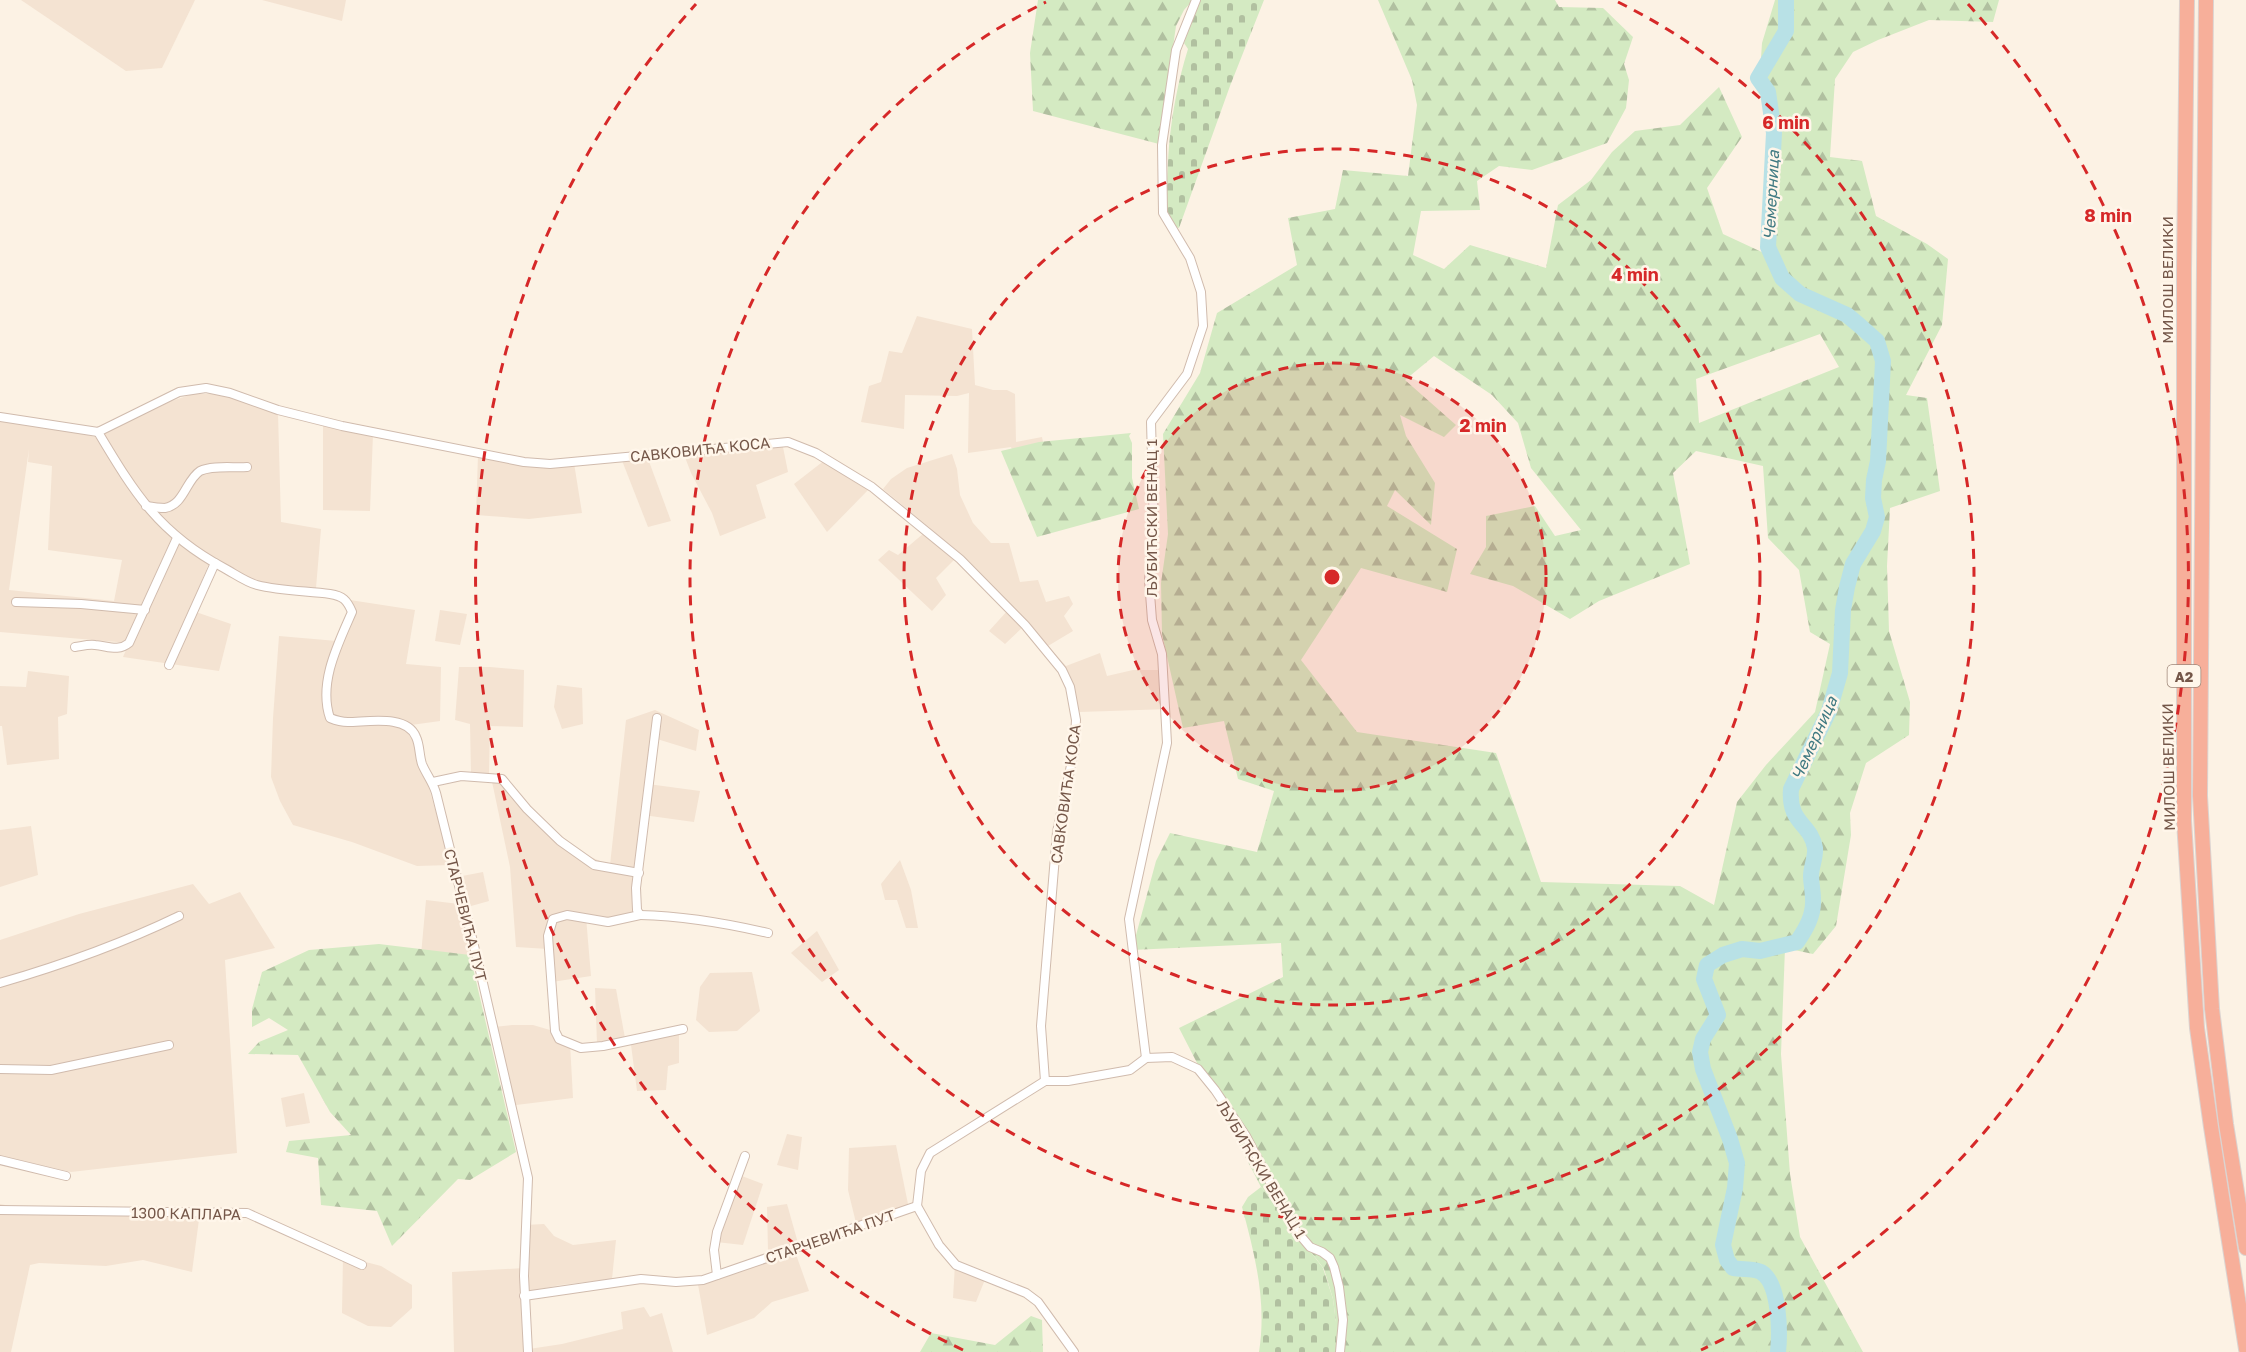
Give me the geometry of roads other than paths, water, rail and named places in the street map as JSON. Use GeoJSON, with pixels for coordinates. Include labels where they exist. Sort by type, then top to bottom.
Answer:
{"type":"FeatureCollection","features":[{"type":"Feature","properties":{"kind":"highway","name":"МИЛОШ ВЕЛИКИ"},"geometry":{"type":"LineString","coordinates":[[2187,0],[2183,293],[2184,821],[2197,1028],[2246,1349]]}},
{"type":"Feature","properties":{"kind":"highway","name":"МИЛОШ ВЕЛИКИ"},"geometry":{"type":"LineString","coordinates":[[2206,0],[2200,796],[2212,1009],[2226,1124],[2246,1248]]}},
{"type":"Feature","properties":{"kind":"street","name":"ЉУБИЋСКИ ВЕНАЦ 1"},"geometry":{"type":"LineString","coordinates":[[1196,0],[1176,50],[1162,146],[1162,213],[1190,258],[1201,292],[1203,326],[1187,374],[1151,422],[1154,530],[1149,580],[1152,620],[1162,654],[1167,743],[1129,919],[1146,1058],[1172,1058],[1198,1069],[1246,1136],[1294,1228],[1310,1247],[1323,1252],[1330,1258],[1339,1287],[1343,1320],[1340,1352]]}},
{"type":"Feature","properties":{"kind":"street","name":"САВКОВИЋА КОСА"},"geometry":{"type":"LineString","coordinates":[[98,432],[179,392],[206,388],[230,393],[278,410],[342,426],[524,462],[550,464],[788,442],[816,453],[872,487],[960,559],[1025,625],[1062,670],[1070,687],[1076,720],[1074,751],[1056,844],[1041,1026],[1045,1082]]}},
{"type":"Feature","properties":{"kind":"street"},"geometry":{"type":"LineString","coordinates":[[0,417],[98,432]]}},
{"type":"Feature","properties":{"kind":"street","name":"СТАРЧЕВИЋА ПУТ"},"geometry":{"type":"LineString","coordinates":[[98,432],[125,477],[146,506],[177,538],[215,563],[255,585],[330,594],[339,596],[348,602],[352,612],[333,659],[325,693],[330,718],[345,722],[396,722],[409,727],[416,735],[422,763],[433,782],[479,966],[528,1178],[524,1296],[528,1352]]}},
{"type":"Feature","properties":{"kind":"street"},"geometry":{"type":"LineString","coordinates":[[146,506],[165,508],[171,506],[177,502],[197,473],[205,469],[248,467]]}},
{"type":"Feature","properties":{"kind":"street"},"geometry":{"type":"LineString","coordinates":[[75,647],[93,644],[116,649],[123,648],[129,643],[177,538]]}},
{"type":"Feature","properties":{"kind":"street"},"geometry":{"type":"LineString","coordinates":[[169,665],[215,563]]}},
{"type":"Feature","properties":{"kind":"street"},"geometry":{"type":"LineString","coordinates":[[16,602],[81,604],[144,610]]}},
{"type":"Feature","properties":{"kind":"street"},"geometry":{"type":"LineString","coordinates":[[639,915],[636,888],[657,718]]}},
{"type":"Feature","properties":{"kind":"street"},"geometry":{"type":"LineString","coordinates":[[433,782],[461,776],[502,779],[527,809],[560,841],[594,865],[639,873]]}},
{"type":"Feature","properties":{"kind":"street"},"geometry":{"type":"LineString","coordinates":[[683,1029],[603,1046],[581,1048],[559,1040],[555,1031],[548,936],[553,919],[567,915],[608,922],[639,915],[670,915],[703,919],[768,933]]}},
{"type":"Feature","properties":{"kind":"street"},"geometry":{"type":"LineString","coordinates":[[0,982],[53,968],[133,938],[179,916]]}},
{"type":"Feature","properties":{"kind":"street"},"geometry":{"type":"LineString","coordinates":[[0,1069],[51,1070],[170,1045]]}},
{"type":"Feature","properties":{"kind":"street"},"geometry":{"type":"LineString","coordinates":[[1074,1352],[1038,1302],[1026,1293],[956,1265],[939,1245],[917,1206],[921,1171],[930,1153],[1045,1082],[1068,1081],[1130,1070],[1146,1058]]}},
{"type":"Feature","properties":{"kind":"street"},"geometry":{"type":"LineString","coordinates":[[717,1275],[714,1250],[717,1232],[745,1156]]}},
{"type":"Feature","properties":{"kind":"street"},"geometry":{"type":"LineString","coordinates":[[0,1160],[66,1176]]}},
{"type":"Feature","properties":{"kind":"street","name":"СТАРЧЕВИЋА ПУТ"},"geometry":{"type":"LineString","coordinates":[[524,1296],[641,1279],[676,1282],[703,1280],[917,1206]]}},
{"type":"Feature","properties":{"kind":"street","name":"1300 КАПЛАРА"},"geometry":{"type":"LineString","coordinates":[[0,1210],[247,1213],[362,1265]]}},
{"type":"Feature","properties":{"kind":"waterway","name":"Чемерница"},"geometry":{"type":"LineString","coordinates":[[1778,1352],[1779,1321],[1772,1286],[1761,1272],[1733,1268],[1727,1260],[1723,1245],[1735,1188],[1737,1163],[1703,1069],[1700,1052],[1703,1039],[1718,1015],[1704,979],[1707,965],[1723,955],[1742,949],[1760,951],[1797,942],[1811,916],[1813,905],[1811,873],[1815,848],[1813,840],[1793,809],[1791,789],[1829,711],[1840,673],[1843,610],[1847,587],[1853,564],[1873,531],[1877,517],[1873,498],[1878,461],[1883,361],[1877,341],[1847,315],[1800,294],[1782,278],[1768,247],[1774,133],[1768,92],[1758,78],[1786,31],[1786,0]]}}]}
